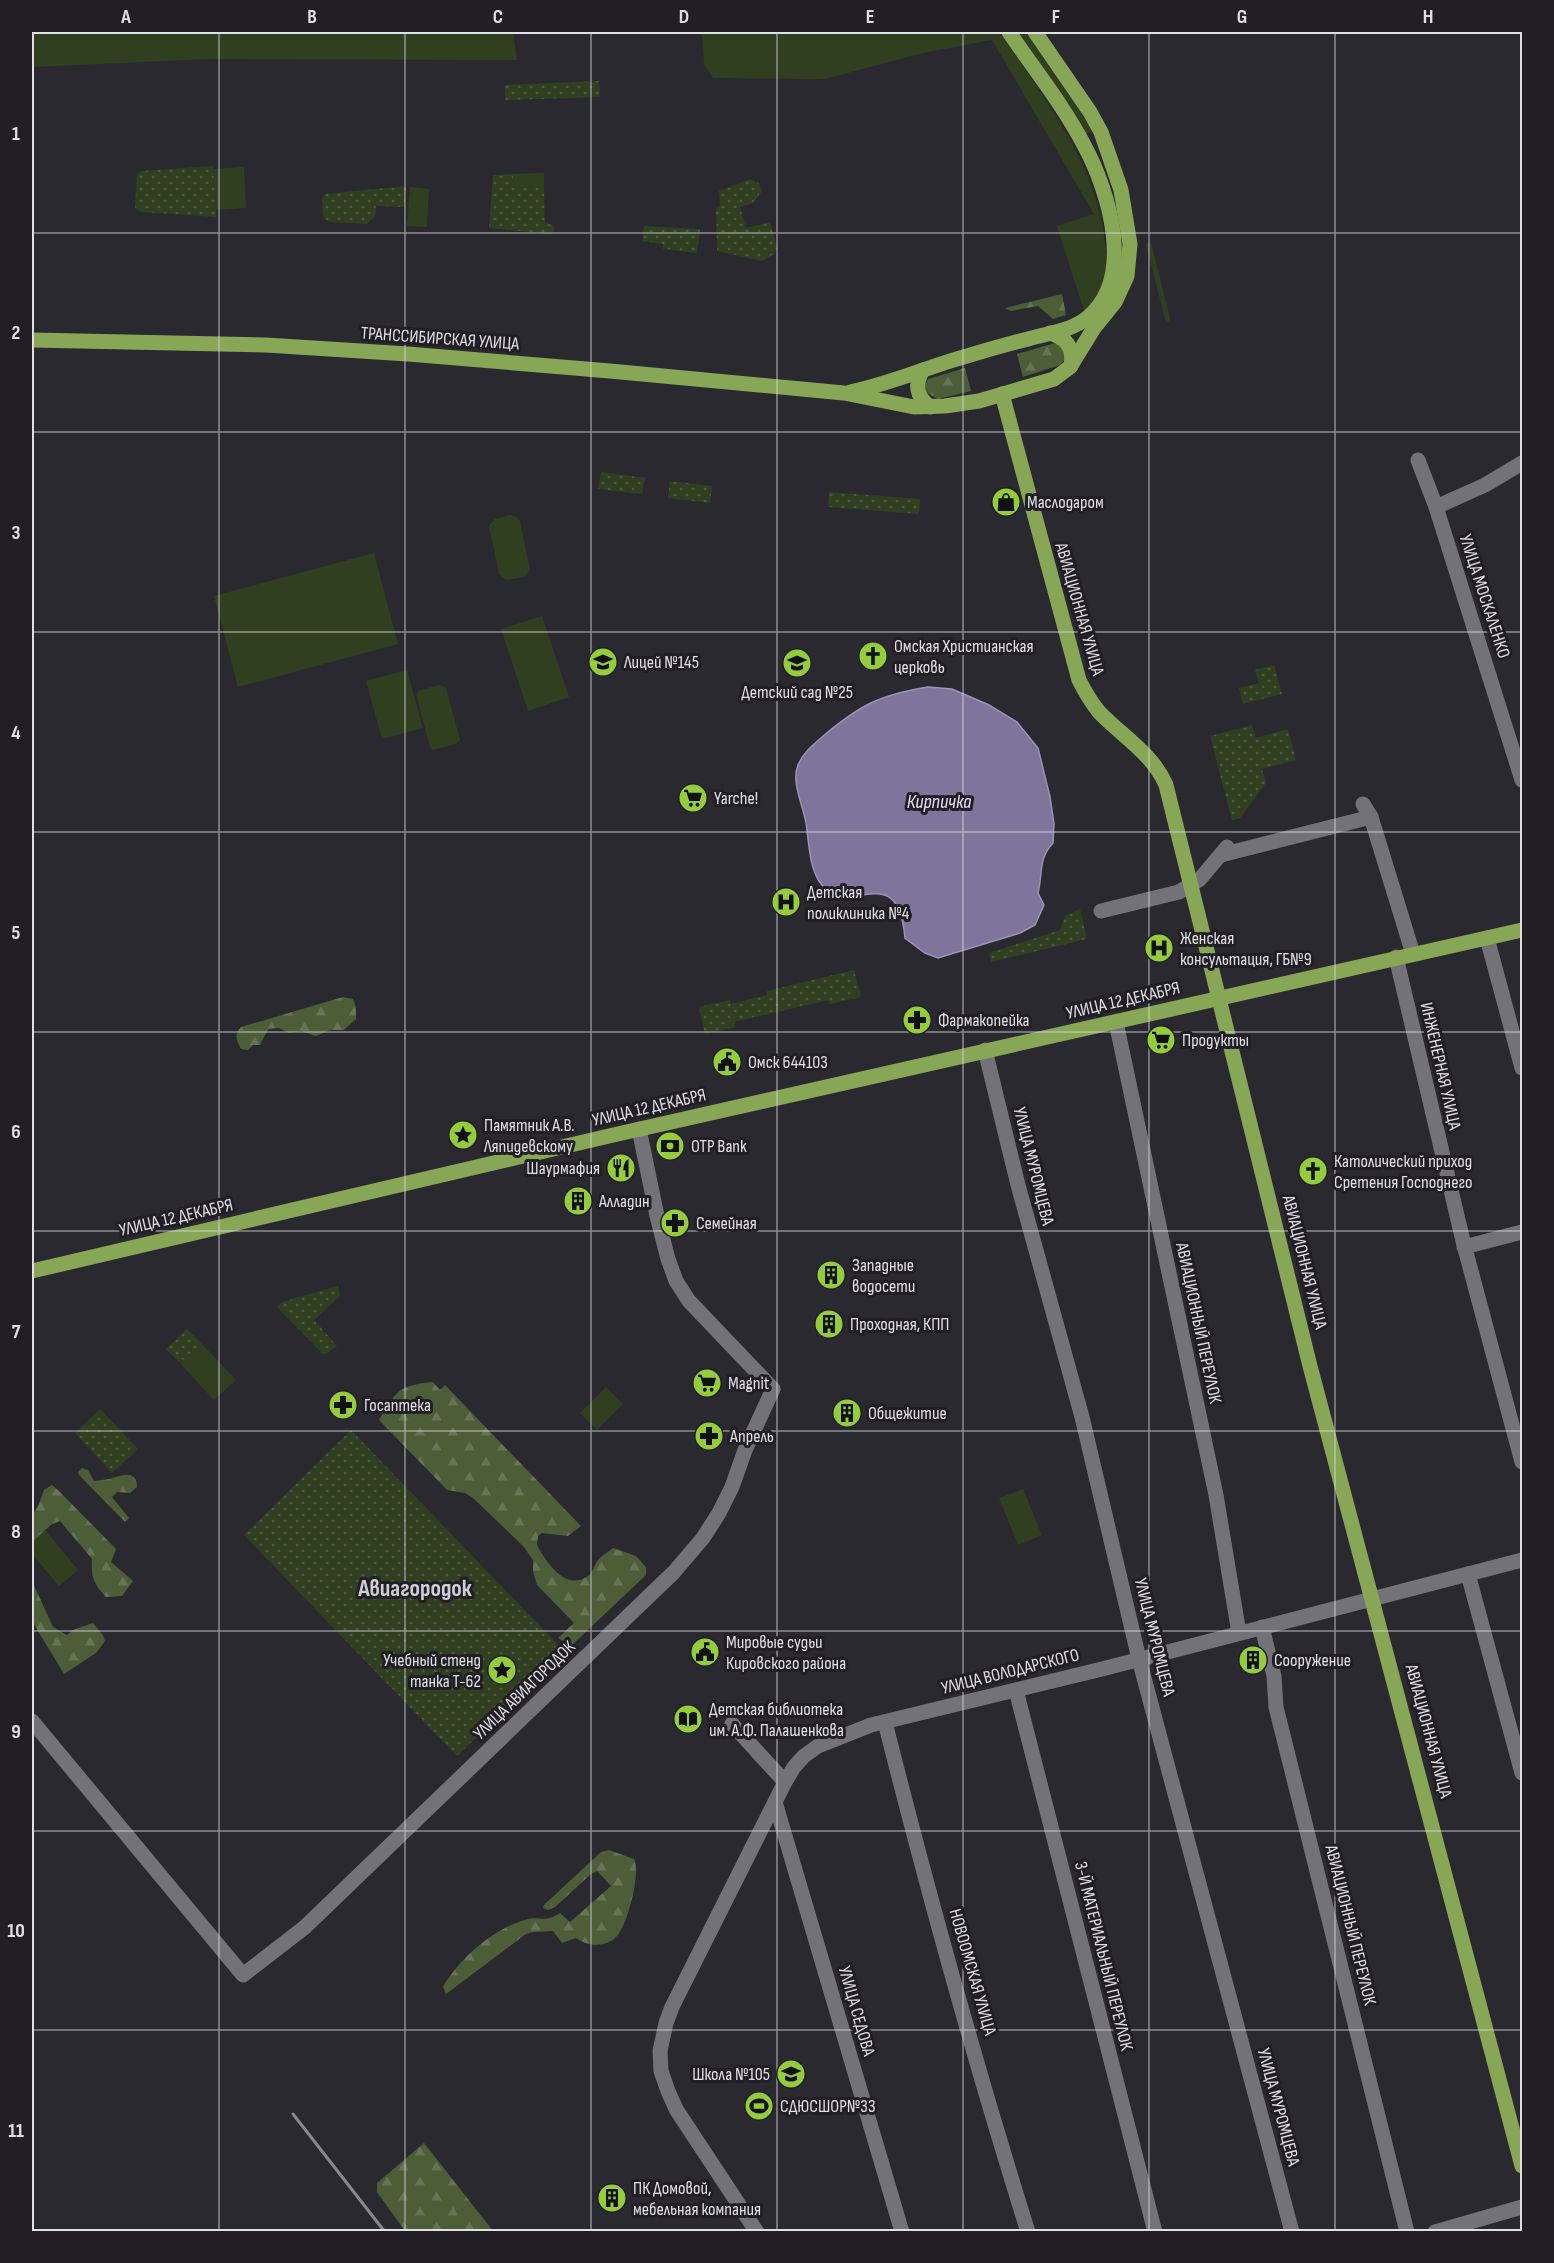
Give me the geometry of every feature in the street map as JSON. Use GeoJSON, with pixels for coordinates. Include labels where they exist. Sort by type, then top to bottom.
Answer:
{"type":"FeatureCollection","features":[{"type":"Feature","properties":{"kind":"main road"},"geometry":{"type":"LineString","coordinates":[[844,393],[876,387],[922,370],[1079,323],[1088,317],[1103,299],[1110,286],[1114,270],[1112,231],[1104,192],[1094,165],[1084,144],[1009,32]]}},
{"type":"Feature","properties":{"kind":"main road"},"geometry":{"type":"LineString","coordinates":[[844,393],[896,405],[930,407],[979,400],[1054,379],[1070,367],[1094,328],[1123,289],[1130,260],[1130,244],[1121,190],[1101,132],[1090,112],[1035,32]]}},
{"type":"Feature","properties":{"kind":"main road"},"geometry":{"type":"LineString","coordinates":[[1050,333],[1061,336],[1069,344],[1073,356],[1070,367]]}},
{"type":"Feature","properties":{"kind":"main road","name":"ТРАНССИБИРСКАЯ УЛИЦА"},"geometry":{"type":"LineString","coordinates":[[32,340],[313,348],[610,371],[844,393]]}},
{"type":"Feature","properties":{"kind":"main road"},"geometry":{"type":"LineString","coordinates":[[922,370],[917,380],[917,390],[921,400],[930,407]]}},
{"type":"Feature","properties":{"kind":"main road","name":"АВИАЦИОННАЯ УЛИЦА"},"geometry":{"type":"LineString","coordinates":[[1002,394],[1079,680],[1086,695],[1100,713],[1160,771],[1166,785],[1310,1366],[1374,1599],[1522,2166]]}},
{"type":"Feature","properties":{"kind":"main road","name":"УЛИЦА 12 ДЕКАБРЯ"},"geometry":{"type":"LineString","coordinates":[[32,1271],[639,1129],[1522,930]]}},
{"type":"Feature","properties":{"kind":"street","name":"УЛИЦА МОСКАЛЕНКО"},"geometry":{"type":"LineString","coordinates":[[1418,460],[1436,507],[1522,780]]}},
{"type":"Feature","properties":{"kind":"street"},"geometry":{"type":"LineString","coordinates":[[1436,507],[1485,485],[1522,463]]}},
{"type":"Feature","properties":{"kind":"street"},"geometry":{"type":"LineString","coordinates":[[1101,911],[1179,892],[1191,886],[1200,879],[1225,849],[1367,810],[1413,954]]}},
{"type":"Feature","properties":{"kind":"street"},"geometry":{"type":"LineString","coordinates":[[1487,938],[1522,1068]]}},
{"type":"Feature","properties":{"kind":"street","name":"ИНЖЕНЕРНАЯ УЛИЦА"},"geometry":{"type":"LineString","coordinates":[[1396,957],[1464,1247],[1522,1462]]}},
{"type":"Feature","properties":{"kind":"street","name":"АВИАЦИОННЫЙ ПЕРЕУЛОК"},"geometry":{"type":"LineString","coordinates":[[1116,1022],[1216,1495],[1239,1633]]}},
{"type":"Feature","properties":{"kind":"street","name":"УЛИЦА МУРОМЦЕВА"},"geometry":{"type":"LineString","coordinates":[[985,1050],[1018,1185],[1082,1417],[1139,1659],[1292,2232]]}},
{"type":"Feature","properties":{"kind":"street","name":"УЛИЦА АВИАГОРОДОК"},"geometry":{"type":"LineString","coordinates":[[32,1721],[243,1975],[305,1927],[674,1572],[703,1538],[719,1513],[773,1389],[689,1302],[676,1281],[657,1216],[639,1129]]}},
{"type":"Feature","properties":{"kind":"street"},"geometry":{"type":"LineString","coordinates":[[1464,1247],[1522,1232]]}},
{"type":"Feature","properties":{"kind":"street","name":"УЛИЦА ВОЛОДАРСКОГО"},"geometry":{"type":"LineString","coordinates":[[758,2232],[676,2109],[661,2071],[660,2051],[666,2023],[785,1782],[804,1756],[818,1746],[840,1736],[885,1722],[1262,1628],[1522,1560]]}},
{"type":"Feature","properties":{"kind":"street"},"geometry":{"type":"LineString","coordinates":[[1468,1574],[1522,1773]]}},
{"type":"Feature","properties":{"kind":"street","name":"АВИАЦИОННЫЙ ПЕРЕУЛОК"},"geometry":{"type":"LineString","coordinates":[[1262,1628],[1274,1676],[1276,1707],[1407,2232]]}},
{"type":"Feature","properties":{"kind":"street","name":"3-Й МАТЕРИАЛЬНЫЙ ПЕРЕУЛОК"},"geometry":{"type":"LineString","coordinates":[[1016,1690],[1155,2232]]}},
{"type":"Feature","properties":{"kind":"street","name":"НОВООМСКАЯ УЛИЦА"},"geometry":{"type":"LineString","coordinates":[[885,1722],[918,1850],[1028,2232]]}},
{"type":"Feature","properties":{"kind":"street"},"geometry":{"type":"LineString","coordinates":[[732,1724],[785,1782]]}},
{"type":"Feature","properties":{"kind":"street","name":"УЛИЦА СЕДОВА"},"geometry":{"type":"LineString","coordinates":[[775,1802],[902,2232]]}},
{"type":"Feature","properties":{"kind":"street"},"geometry":{"type":"LineString","coordinates":[[1435,2232],[1522,2207]]}},
{"type":"Feature","properties":{"kind":"green space"},"geometry":{"type":"Polygon","coordinates":[[[32,32],[513,32],[517,60],[209,59],[32,67],[32,32]]]}},
{"type":"Feature","properties":{"kind":"green space"},"geometry":{"type":"Polygon","coordinates":[[[702,32],[1000,32],[1053,111],[1083,167],[1095,196],[1103,226],[1106,258],[1100,294],[1084,311],[1057,226],[1094,214],[992,40],[923,53],[825,79],[713,78],[704,64],[702,32]]]}},
{"type":"Feature","properties":{"kind":"green space"},"geometry":{"type":"Polygon","coordinates":[[[1016,32],[1026,32],[1093,130],[1085,135],[1016,32]]]}},
{"type":"Feature","properties":{"kind":"green space"},"geometry":{"type":"Polygon","coordinates":[[[599,81],[600,97],[505,100],[505,85],[599,81]]]}},
{"type":"Feature","properties":{"kind":"green space"},"geometry":{"type":"Polygon","coordinates":[[[213,166],[216,217],[143,212],[135,207],[137,175],[141,171],[213,166]]]}},
{"type":"Feature","properties":{"kind":"green space"},"geometry":{"type":"Polygon","coordinates":[[[244,167],[246,208],[216,210],[213,169],[244,167]]]}},
{"type":"Feature","properties":{"kind":"green space"},"geometry":{"type":"Polygon","coordinates":[[[544,173],[544,187],[513,188],[513,174],[544,173]]]}},
{"type":"Feature","properties":{"kind":"green space"},"geometry":{"type":"Polygon","coordinates":[[[513,174],[513,188],[544,187],[545,223],[553,225],[555,229],[552,234],[489,228],[493,175],[513,174]]]}},
{"type":"Feature","properties":{"kind":"green space"},"geometry":{"type":"Polygon","coordinates":[[[750,179],[759,183],[762,191],[753,203],[740,207],[746,228],[770,222],[777,248],[774,254],[762,261],[717,251],[716,208],[720,207],[719,191],[750,179]]]}},
{"type":"Feature","properties":{"kind":"green space"},"geometry":{"type":"Polygon","coordinates":[[[406,186],[405,207],[376,206],[375,217],[366,224],[329,222],[323,217],[322,199],[325,194],[406,186]]]}},
{"type":"Feature","properties":{"kind":"green space"},"geometry":{"type":"Polygon","coordinates":[[[410,187],[429,189],[427,227],[407,226],[410,187]]]}},
{"type":"Feature","properties":{"kind":"green space"},"geometry":{"type":"Polygon","coordinates":[[[644,226],[700,229],[697,253],[663,249],[663,244],[642,241],[644,226]]]}},
{"type":"Feature","properties":{"kind":"green space"},"geometry":{"type":"Polygon","coordinates":[[[1151,242],[1171,322],[1166,323],[1146,244],[1151,242]]]}},
{"type":"Feature","properties":{"kind":"green space"},"geometry":{"type":"Polygon","coordinates":[[[1062,294],[1066,315],[1053,319],[1038,306],[1011,311],[1005,308],[1062,294]]]}},
{"type":"Feature","properties":{"kind":"green space"},"geometry":{"type":"Polygon","coordinates":[[[1055,343],[1062,346],[1065,359],[1060,365],[1023,377],[1017,354],[1055,343]]]}},
{"type":"Feature","properties":{"kind":"green space"},"geometry":{"type":"Polygon","coordinates":[[[965,368],[971,391],[938,399],[926,392],[924,385],[928,379],[965,368]]]}},
{"type":"Feature","properties":{"kind":"green space"},"geometry":{"type":"Polygon","coordinates":[[[601,472],[645,478],[642,494],[598,489],[601,472]]]}},
{"type":"Feature","properties":{"kind":"green space"},"geometry":{"type":"Polygon","coordinates":[[[670,481],[712,486],[710,503],[668,498],[670,481]]]}},
{"type":"Feature","properties":{"kind":"green space"},"geometry":{"type":"Polygon","coordinates":[[[829,492],[920,499],[919,514],[828,507],[829,492]]]}},
{"type":"Feature","properties":{"kind":"green space"},"geometry":{"type":"Polygon","coordinates":[[[510,515],[520,521],[530,570],[524,577],[506,580],[499,574],[489,526],[495,519],[510,515]]]}},
{"type":"Feature","properties":{"kind":"green space"},"geometry":{"type":"Polygon","coordinates":[[[374,553],[398,644],[238,687],[214,596],[374,553]]]}},
{"type":"Feature","properties":{"kind":"green space"},"geometry":{"type":"Polygon","coordinates":[[[542,616],[569,697],[528,711],[501,629],[542,616]]]}},
{"type":"Feature","properties":{"kind":"green space"},"geometry":{"type":"Polygon","coordinates":[[[1274,665],[1282,694],[1243,704],[1239,688],[1259,683],[1255,670],[1274,665]]]}},
{"type":"Feature","properties":{"kind":"green space"},"geometry":{"type":"Polygon","coordinates":[[[407,670],[423,728],[382,739],[366,681],[407,670]]]}},
{"type":"Feature","properties":{"kind":"green space"},"geometry":{"type":"Polygon","coordinates":[[[440,685],[446,688],[460,740],[456,744],[433,750],[430,747],[416,694],[420,690],[440,685]]]}},
{"type":"Feature","properties":{"kind":"green space"},"geometry":{"type":"Polygon","coordinates":[[[1252,725],[1256,738],[1288,729],[1296,760],[1262,769],[1266,783],[1240,818],[1232,820],[1210,736],[1252,725]]]}},
{"type":"Feature","properties":{"kind":"green space"},"geometry":{"type":"Polygon","coordinates":[[[1080,909],[1087,939],[991,962],[989,953],[1060,930],[1065,916],[1080,909]]]}},
{"type":"Feature","properties":{"kind":"green space"},"geometry":{"type":"Polygon","coordinates":[[[854,970],[861,997],[830,1004],[828,1000],[734,1022],[735,1027],[705,1034],[699,1007],[730,1000],[731,1004],[767,995],[767,991],[854,970]]]}},
{"type":"Feature","properties":{"kind":"green space"},"geometry":{"type":"Polygon","coordinates":[[[343,997],[353,999],[356,1008],[356,1019],[344,1030],[330,1030],[316,1036],[301,1031],[289,1033],[279,1028],[268,1029],[260,1045],[253,1045],[248,1050],[241,1049],[236,1037],[241,1027],[343,997]]]}},
{"type":"Feature","properties":{"kind":"green space"},"geometry":{"type":"Polygon","coordinates":[[[338,1286],[340,1296],[314,1320],[337,1346],[324,1355],[277,1307],[282,1302],[338,1286]]]}},
{"type":"Feature","properties":{"kind":"green space"},"geometry":{"type":"Polygon","coordinates":[[[187,1329],[201,1343],[180,1363],[166,1349],[187,1329]]]}},
{"type":"Feature","properties":{"kind":"green space"},"geometry":{"type":"Polygon","coordinates":[[[201,1343],[236,1380],[214,1400],[180,1363],[201,1343]]]}},
{"type":"Feature","properties":{"kind":"green space"},"geometry":{"type":"Polygon","coordinates":[[[433,1382],[440,1390],[445,1385],[581,1526],[568,1536],[542,1533],[538,1536],[537,1545],[558,1573],[565,1578],[580,1580],[590,1575],[598,1560],[613,1548],[636,1556],[646,1567],[646,1575],[571,1646],[558,1638],[574,1623],[537,1585],[533,1560],[523,1546],[473,1498],[465,1493],[447,1490],[379,1420],[400,1391],[413,1385],[433,1382]]]}},
{"type":"Feature","properties":{"kind":"green space"},"geometry":{"type":"Polygon","coordinates":[[[606,1387],[623,1404],[597,1430],[580,1413],[606,1387]]]}},
{"type":"Feature","properties":{"kind":"green space"},"geometry":{"type":"Polygon","coordinates":[[[100,1409],[138,1449],[112,1473],[75,1433],[100,1409]]]}},
{"type":"Feature","properties":{"kind":"green space"},"geometry":{"type":"Polygon","coordinates":[[[351,1430],[565,1652],[457,1756],[244,1535],[351,1430]]]}},
{"type":"Feature","properties":{"kind":"green space"},"geometry":{"type":"Polygon","coordinates":[[[82,1468],[88,1470],[94,1481],[123,1475],[134,1478],[137,1487],[130,1493],[117,1492],[112,1497],[129,1518],[125,1522],[79,1475],[78,1472],[82,1468]]]}},
{"type":"Feature","properties":{"kind":"green space"},"geometry":{"type":"Polygon","coordinates":[[[52,1485],[116,1549],[111,1562],[133,1581],[122,1596],[106,1597],[94,1580],[92,1559],[60,1521],[52,1524],[32,1542],[32,1516],[44,1490],[52,1485]]]}},
{"type":"Feature","properties":{"kind":"green space"},"geometry":{"type":"Polygon","coordinates":[[[1023,1489],[1042,1535],[1018,1545],[999,1498],[1023,1489]]]}},
{"type":"Feature","properties":{"kind":"green space"},"geometry":{"type":"Polygon","coordinates":[[[45,1530],[78,1570],[59,1586],[32,1554],[32,1542],[45,1530]]]}},
{"type":"Feature","properties":{"kind":"green space"},"geometry":{"type":"Polygon","coordinates":[[[32,1581],[53,1627],[67,1635],[73,1630],[93,1623],[103,1635],[105,1641],[96,1653],[64,1674],[32,1621],[32,1581]]]}},
{"type":"Feature","properties":{"kind":"green space"},"geometry":{"type":"Polygon","coordinates":[[[609,1850],[634,1859],[636,1866],[635,1886],[629,1909],[622,1929],[614,1939],[597,1945],[576,1938],[562,1943],[553,1931],[526,1934],[446,1994],[443,1987],[458,1966],[478,1946],[501,1930],[530,1919],[545,1919],[560,1913],[570,1922],[611,1886],[597,1871],[555,1907],[548,1910],[543,1908],[601,1852],[609,1850]]]}},
{"type":"Feature","properties":{"kind":"green space"},"geometry":{"type":"Polygon","coordinates":[[[424,2143],[493,2231],[405,2231],[377,2192],[377,2183],[424,2143]]]}},
{"type":"Feature","properties":{"kind":"water","name":"Кирпичка"},"geometry":{"type":"Polygon","coordinates":[[[928,687],[952,689],[989,705],[1017,722],[1038,748],[1054,824],[1053,843],[1043,861],[1038,893],[1044,905],[1035,925],[1020,933],[938,958],[925,953],[905,938],[900,913],[892,899],[881,894],[843,897],[830,893],[819,881],[811,861],[806,823],[796,779],[798,765],[805,753],[859,709],[883,698],[928,687]]]}},
{"type":"Feature","properties":{"kind":"railway"},"geometry":{"type":"LineString","coordinates":[[293,2114],[385,2232]]}},
{"type":"Feature","properties":{"kind":"place","name":"Маслодаром"},"geometry":{"type":"Point","coordinates":[1006,502]}},
{"type":"Feature","properties":{"kind":"place","name":"Омская Христианская церковь"},"geometry":{"type":"Point","coordinates":[873,656]}},
{"type":"Feature","properties":{"kind":"place","name":"Лицей №145"},"geometry":{"type":"Point","coordinates":[603,662]}},
{"type":"Feature","properties":{"kind":"place","name":"Детский сад №25"},"geometry":{"type":"Point","coordinates":[797,663]}},
{"type":"Feature","properties":{"kind":"place","name":"Yarche!"},"geometry":{"type":"Point","coordinates":[693,798]}},
{"type":"Feature","properties":{"kind":"place","name":"Детская поликлиника №4"},"geometry":{"type":"Point","coordinates":[786,902]}},
{"type":"Feature","properties":{"kind":"place","name":"Женская консультация, ГБ№9"},"geometry":{"type":"Point","coordinates":[1159,948]}},
{"type":"Feature","properties":{"kind":"place","name":"Фармакопейка"},"geometry":{"type":"Point","coordinates":[917,1020]}},
{"type":"Feature","properties":{"kind":"place","name":"Продукты"},"geometry":{"type":"Point","coordinates":[1161,1040]}},
{"type":"Feature","properties":{"kind":"place","name":"Омск 644103"},"geometry":{"type":"Point","coordinates":[727,1062]}},
{"type":"Feature","properties":{"kind":"place","name":"Памятник А.В. Ляпидевскому"},"geometry":{"type":"Point","coordinates":[463,1135]}},
{"type":"Feature","properties":{"kind":"place","name":"OTP Bank"},"geometry":{"type":"Point","coordinates":[670,1146]}},
{"type":"Feature","properties":{"kind":"place","name":"Шаурмафия"},"geometry":{"type":"Point","coordinates":[621,1168]}},
{"type":"Feature","properties":{"kind":"place","name":"Католический приход Сретения Господнего"},"geometry":{"type":"Point","coordinates":[1313,1171]}},
{"type":"Feature","properties":{"kind":"place","name":"Алладин"},"geometry":{"type":"Point","coordinates":[578,1201]}},
{"type":"Feature","properties":{"kind":"place","name":"Семейная"},"geometry":{"type":"Point","coordinates":[675,1223]}},
{"type":"Feature","properties":{"kind":"place","name":"Западные водосети"},"geometry":{"type":"Point","coordinates":[831,1275]}},
{"type":"Feature","properties":{"kind":"place","name":"Проходная, КПП"},"geometry":{"type":"Point","coordinates":[829,1324]}},
{"type":"Feature","properties":{"kind":"place","name":"Magnit"},"geometry":{"type":"Point","coordinates":[707,1383]}},
{"type":"Feature","properties":{"kind":"place","name":"Госаптека"},"geometry":{"type":"Point","coordinates":[343,1405]}},
{"type":"Feature","properties":{"kind":"place","name":"Общежитие"},"geometry":{"type":"Point","coordinates":[847,1413]}},
{"type":"Feature","properties":{"kind":"place","name":"Апрель"},"geometry":{"type":"Point","coordinates":[709,1436]}},
{"type":"Feature","properties":{"kind":"place","name":"Мировые судьи Кировского района"},"geometry":{"type":"Point","coordinates":[705,1652]}},
{"type":"Feature","properties":{"kind":"place","name":"Сооружение"},"geometry":{"type":"Point","coordinates":[1253,1660]}},
{"type":"Feature","properties":{"kind":"place","name":"Учебный стенд танка Т-62"},"geometry":{"type":"Point","coordinates":[502,1670]}},
{"type":"Feature","properties":{"kind":"place","name":"Детская библиотека им. А.Ф. Палашенкова"},"geometry":{"type":"Point","coordinates":[688,1719]}},
{"type":"Feature","properties":{"kind":"place","name":"Школа №105"},"geometry":{"type":"Point","coordinates":[791,2074]}},
{"type":"Feature","properties":{"kind":"place","name":"СДЮСШОР№33"},"geometry":{"type":"Point","coordinates":[759,2106]}},
{"type":"Feature","properties":{"kind":"place","name":"ПК Домовой, мебельная компания"},"geometry":{"type":"Point","coordinates":[612,2198]}},
{"type":"Feature","properties":{"kind":"district","name":"Авиагородок"},"geometry":{"type":"Point","coordinates":[415,1588]}}]}
